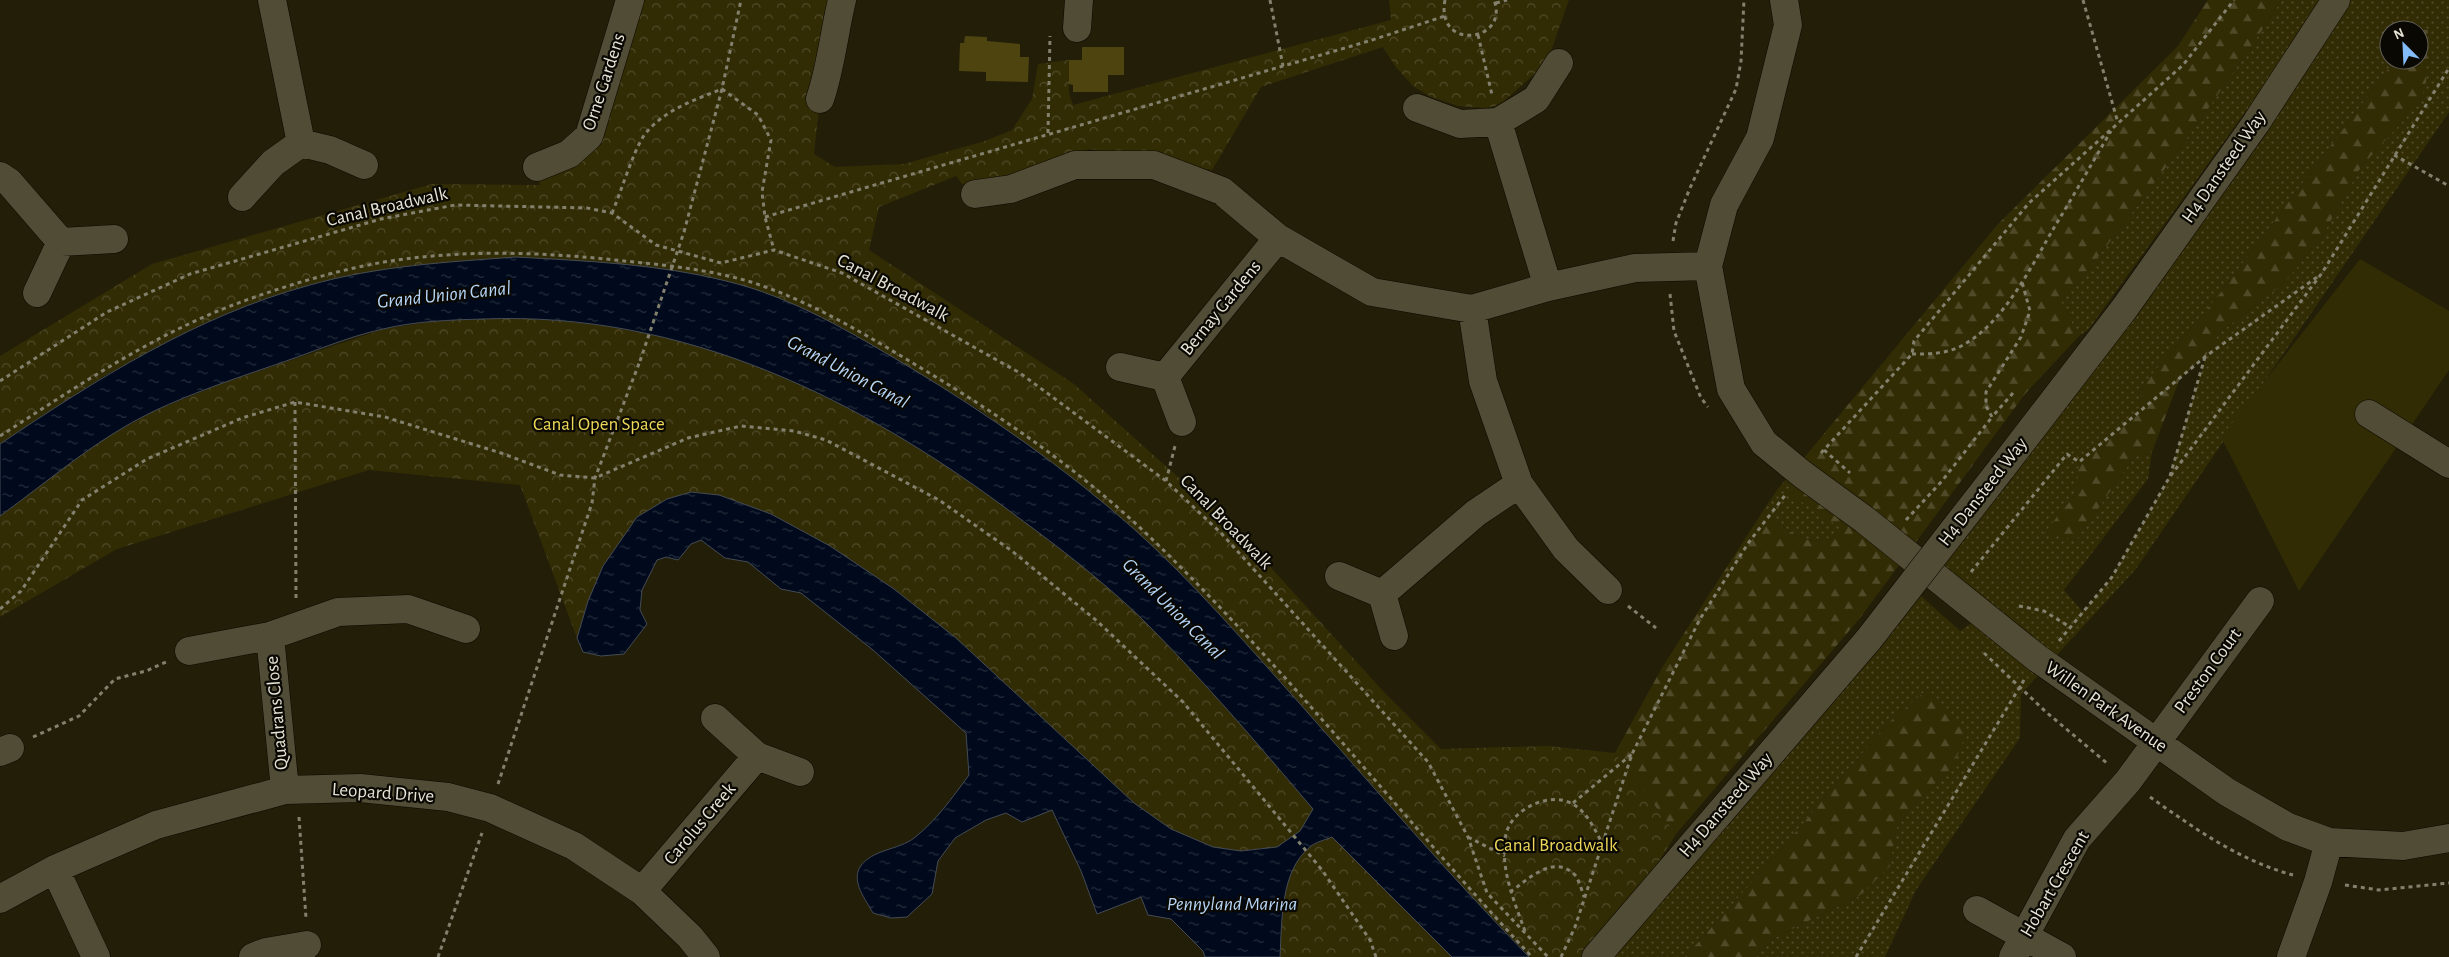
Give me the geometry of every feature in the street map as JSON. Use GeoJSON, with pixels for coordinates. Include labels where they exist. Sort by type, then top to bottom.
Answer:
{"type":"FeatureCollection","features":[{"type":"Feature","properties":{"kind":"street"},"geometry":{"type":"LineString","coordinates":[[272,0],[301,143]]}},
{"type":"Feature","properties":{"kind":"street","name":"Orne Gardens"},"geometry":{"type":"LineString","coordinates":[[537,167],[569,154],[589,136],[630,0]]}},
{"type":"Feature","properties":{"kind":"street"},"geometry":{"type":"LineString","coordinates":[[820,99],[830,72],[832,44],[842,0]]}},
{"type":"Feature","properties":{"kind":"street"},"geometry":{"type":"LineString","coordinates":[[1077,28],[1079,0]]}},
{"type":"Feature","properties":{"kind":"street"},"geometry":{"type":"LineString","coordinates":[[975,194],[1011,189],[1075,165],[1154,165],[1222,191],[1278,238],[1372,292],[1472,309],[1548,287],[1634,268],[1708,266],[1724,205],[1760,138],[1788,26],[1784,0]]}},
{"type":"Feature","properties":{"kind":"street","name":"H4 Dansteed Way"},"geometry":{"type":"LineString","coordinates":[[1602,950],[1869,639],[2001,469],[2124,309],[2256,123],[2336,0]]}},
{"type":"Feature","properties":{"kind":"street"},"geometry":{"type":"LineString","coordinates":[[1417,108],[1460,124],[1498,122],[1536,99],[1559,63]]}},
{"type":"Feature","properties":{"kind":"street"},"geometry":{"type":"LineString","coordinates":[[1498,122],[1548,287]]}},
{"type":"Feature","properties":{"kind":"street"},"geometry":{"type":"LineString","coordinates":[[242,197],[273,163],[301,143],[330,150],[364,165]]}},
{"type":"Feature","properties":{"kind":"street"},"geometry":{"type":"LineString","coordinates":[[0,176],[10,182],[61,242]]}},
{"type":"Feature","properties":{"kind":"street","name":"Bernay Gardens"},"geometry":{"type":"LineString","coordinates":[[1165,377],[1278,238]]}},
{"type":"Feature","properties":{"kind":"street"},"geometry":{"type":"LineString","coordinates":[[61,242],[114,239]]}},
{"type":"Feature","properties":{"kind":"street"},"geometry":{"type":"LineString","coordinates":[[37,293],[61,242]]}},
{"type":"Feature","properties":{"kind":"street","name":"Willen Park Avenue"},"geometry":{"type":"LineString","coordinates":[[1708,266],[1731,389],[1764,443],[1802,474],[1865,520],[2040,660],[2227,792],[2288,827],[2329,842],[2403,846],[2449,838]]}},
{"type":"Feature","properties":{"kind":"street"},"geometry":{"type":"LineString","coordinates":[[1472,309],[1483,381],[1519,484],[1566,549],[1608,590]]}},
{"type":"Feature","properties":{"kind":"street"},"geometry":{"type":"LineString","coordinates":[[1120,367],[1165,377],[1182,422]]}},
{"type":"Feature","properties":{"kind":"street"},"geometry":{"type":"LineString","coordinates":[[2369,414],[2449,464]]}},
{"type":"Feature","properties":{"kind":"street"},"geometry":{"type":"LineString","coordinates":[[1382,594],[1476,513],[1519,484]]}},
{"type":"Feature","properties":{"kind":"street"},"geometry":{"type":"LineString","coordinates":[[1339,576],[1382,594]]}},
{"type":"Feature","properties":{"kind":"street"},"geometry":{"type":"LineString","coordinates":[[1382,594],[1394,636]]}},
{"type":"Feature","properties":{"kind":"street","name":"Preston Court"},"geometry":{"type":"LineString","coordinates":[[2156,742],[2260,600]]}},
{"type":"Feature","properties":{"kind":"street","name":"Quadrans Close"},"geometry":{"type":"LineString","coordinates":[[190,651],[270,636],[338,612],[408,609],[466,629]]}},
{"type":"Feature","properties":{"kind":"street","name":"Quadrans Close"},"geometry":{"type":"LineString","coordinates":[[270,636],[285,790]]}},
{"type":"Feature","properties":{"kind":"street"},"geometry":{"type":"LineString","coordinates":[[715,718],[758,756],[800,772]]}},
{"type":"Feature","properties":{"kind":"street","name":"Hobart Crescent"},"geometry":{"type":"LineString","coordinates":[[2019,946],[2077,839],[2128,781],[2156,742]]}},
{"type":"Feature","properties":{"kind":"street","name":"Carolus Creek"},"geometry":{"type":"LineString","coordinates":[[642,891],[758,756]]}},
{"type":"Feature","properties":{"kind":"street","name":"Leopard Drive"},"geometry":{"type":"LineString","coordinates":[[0,898],[55,869],[156,825],[285,790],[360,788],[448,798],[490,808],[574,846],[642,891],[690,937],[706,957]]}},
{"type":"Feature","properties":{"kind":"street"},"geometry":{"type":"LineString","coordinates":[[2291,957],[2318,882],[2329,842]]}},
{"type":"Feature","properties":{"kind":"street"},"geometry":{"type":"LineString","coordinates":[[55,869],[96,957]]}},
{"type":"Feature","properties":{"kind":"street"},"geometry":{"type":"LineString","coordinates":[[1977,910],[2019,946],[2062,957]]}},
{"type":"Feature","properties":{"kind":"street"},"geometry":{"type":"LineString","coordinates":[[254,957],[266,952],[308,946]]}},
{"type":"Feature","properties":{"kind":"path"},"geometry":{"type":"LineString","coordinates":[[438,957],[592,503],[595,478],[640,361],[684,232],[722,89],[741,0]]}},
{"type":"Feature","properties":{"kind":"path"},"geometry":{"type":"LineString","coordinates":[[1270,0],[1283,66]]}},
{"type":"Feature","properties":{"kind":"path"},"geometry":{"type":"LineString","coordinates":[[1446,0],[1445,16],[1448,24],[1461,35],[1478,35],[1491,26],[1495,19],[1495,2],[1507,0]]}},
{"type":"Feature","properties":{"kind":"path"},"geometry":{"type":"LineString","coordinates":[[2083,0],[2118,123]]}},
{"type":"Feature","properties":{"kind":"path"},"geometry":{"type":"LineString","coordinates":[[1560,957],[1575,927],[1632,754],[1700,618],[1749,542],[1802,474],[1912,354],[1914,341],[2029,203],[2182,65],[2234,0]]}},
{"type":"Feature","properties":{"kind":"path"},"geometry":{"type":"LineString","coordinates":[[765,217],[1283,66],[1445,16]]}},
{"type":"Feature","properties":{"kind":"path"},"geometry":{"type":"LineString","coordinates":[[1048,133],[1050,28]]}},
{"type":"Feature","properties":{"kind":"path"},"geometry":{"type":"LineString","coordinates":[[1478,35],[1498,122]]}},
{"type":"Feature","properties":{"kind":"path"},"geometry":{"type":"LineString","coordinates":[[1856,957],[2040,660],[2112,577],[2169,478],[2322,273],[2449,68]]}},
{"type":"Feature","properties":{"kind":"path"},"geometry":{"type":"LineString","coordinates":[[612,213],[643,138],[661,119],[687,102],[722,89]]}},
{"type":"Feature","properties":{"kind":"path"},"geometry":{"type":"LineString","coordinates":[[722,89],[758,115],[771,140],[762,192],[765,217],[774,250]]}},
{"type":"Feature","properties":{"kind":"path"},"geometry":{"type":"LineString","coordinates":[[1912,354],[1936,354],[1964,344],[1995,319],[2022,282],[2112,129]]}},
{"type":"Feature","properties":{"kind":"path"},"geometry":{"type":"LineString","coordinates":[[2394,155],[2449,186]]}},
{"type":"Feature","properties":{"kind":"path","name":"Canal Broadwalk"},"geometry":{"type":"LineString","coordinates":[[0,381],[107,312],[190,274],[381,219],[455,205],[587,208],[612,213],[656,245],[721,263],[774,250],[842,273],[1020,373],[1166,481],[1221,533],[1428,762],[1468,836],[1487,893],[1548,957]]}},
{"type":"Feature","properties":{"kind":"path"},"geometry":{"type":"LineString","coordinates":[[0,436],[124,357],[188,325],[268,293],[382,262],[425,257],[510,253],[581,256],[691,270],[747,281],[788,296],[835,317],[886,346],[964,393],[1029,438],[1087,482],[1149,536],[1208,594],[1279,670],[1465,886],[1532,957]]}},
{"type":"Feature","properties":{"kind":"path"},"geometry":{"type":"LineString","coordinates":[[1970,573],[2067,454],[2080,462],[2206,356],[2322,273]]}},
{"type":"Feature","properties":{"kind":"path"},"geometry":{"type":"LineString","coordinates":[[1992,417],[1986,406],[1986,392],[2021,337],[2030,311],[2022,282]]}},
{"type":"Feature","properties":{"kind":"path"},"geometry":{"type":"LineString","coordinates":[[2169,478],[2206,356]]}},
{"type":"Feature","properties":{"kind":"path"},"geometry":{"type":"LineString","coordinates":[[1906,520],[1942,481],[2012,393]]}},
{"type":"Feature","properties":{"kind":"path"},"geometry":{"type":"LineString","coordinates":[[295,402],[296,628]]}},
{"type":"Feature","properties":{"kind":"path"},"geometry":{"type":"LineString","coordinates":[[0,609],[21,591],[82,500],[147,459],[242,418],[295,402],[385,417],[501,453],[560,475],[595,478],[688,438],[741,426],[794,431],[826,440],[939,500],[1012,551],[1097,621],[1183,702],[1322,870],[1370,940],[1376,957]]}},
{"type":"Feature","properties":{"kind":"path"},"geometry":{"type":"LineString","coordinates":[[1166,481],[1182,422]]}},
{"type":"Feature","properties":{"kind":"path"},"geometry":{"type":"LineString","coordinates":[[1965,570],[1978,578]]}},
{"type":"Feature","properties":{"kind":"path"},"geometry":{"type":"LineString","coordinates":[[1608,590],[1656,628]]}},
{"type":"Feature","properties":{"kind":"path"},"geometry":{"type":"LineString","coordinates":[[2014,603],[2022,608],[2044,611],[2070,627]]}},
{"type":"Feature","properties":{"kind":"path"},"geometry":{"type":"LineString","coordinates":[[5,750],[79,716],[115,679],[146,671],[190,651]]}},
{"type":"Feature","properties":{"kind":"path"},"geometry":{"type":"LineString","coordinates":[[1573,804],[1632,754]]}},
{"type":"Feature","properties":{"kind":"path"},"geometry":{"type":"LineString","coordinates":[[285,790],[299,813],[308,946]]}},
{"type":"Feature","properties":{"kind":"path"},"geometry":{"type":"LineString","coordinates":[[1525,932],[1510,892],[1505,856],[1506,832],[1521,811],[1540,802],[1562,800],[1573,804],[1590,820],[1603,846]]}},
{"type":"Feature","properties":{"kind":"path"},"geometry":{"type":"LineString","coordinates":[[1468,836],[1505,856]]}},
{"type":"Feature","properties":{"kind":"path"},"geometry":{"type":"LineString","coordinates":[[1510,892],[1543,868],[1560,868],[1575,875],[1584,897]]}},
{"type":"Feature","properties":{"kind":"green space","name":"Canal Broadwalk"},"geometry":{"type":"Polygon","coordinates":[[[630,0],[843,0],[820,99],[814,154],[835,167],[904,164],[985,141],[1012,130],[1032,99],[1038,64],[1069,60],[1069,93],[1073,105],[1391,20],[1389,0],[1569,0],[1551,51],[1540,69],[1504,101],[1495,106],[1485,108],[1458,106],[1431,97],[1413,86],[1395,66],[1383,47],[1261,87],[1212,170],[1089,149],[1061,161],[993,180],[962,184],[956,176],[879,207],[869,250],[1074,384],[1234,527],[1383,691],[1441,749],[1548,746],[1615,753],[1676,834],[1609,942],[1596,957],[1531,957],[1473,899],[1229,624],[1133,529],[982,411],[840,326],[747,287],[681,272],[594,262],[516,257],[459,261],[309,285],[210,321],[104,376],[0,444],[0,356],[152,264],[432,184],[540,185],[537,167],[569,154],[630,0]]]}},
{"type":"Feature","properties":{"kind":"green space"},"geometry":{"type":"Polygon","coordinates":[[[2208,0],[2282,0],[2175,154],[2119,230],[2061,303],[2079,336],[2025,394],[1860,618],[1676,834],[1615,753],[1663,666],[1763,511],[1801,538],[1820,540],[1844,530],[1787,492],[1802,474],[1798,465],[1998,224],[2178,46],[2208,0]]]}},
{"type":"Feature","properties":{"kind":"green space"},"geometry":{"type":"Polygon","coordinates":[[[2282,0],[2321,0],[2252,103],[2088,330],[2079,336],[2061,303],[2119,230],[2175,154],[2282,0]]]}},
{"type":"Feature","properties":{"kind":"green space"},"geometry":{"type":"Polygon","coordinates":[[[2336,0],[2449,0],[2449,112],[2136,569],[2021,694],[2020,738],[1916,890],[1885,957],[1754,957],[1774,938],[1859,896],[1890,866],[1896,829],[1912,806],[1952,768],[1928,689],[1887,724],[1774,858],[1685,957],[1596,957],[1911,587],[1960,631],[1984,615],[1925,566],[2336,0]],[[2379,20],[2379,70],[2388,70],[2218,296],[2143,385],[2138,413],[2080,462],[2076,494],[2045,533],[2076,540],[2134,457],[2152,452],[2148,479],[2064,590],[2083,612],[2112,577],[2169,478],[2206,356],[2219,333],[2283,284],[2321,238],[2361,167],[2421,101],[2424,70],[2429,70],[2429,20],[2379,20]]]}},
{"type":"Feature","properties":{"kind":"green space"},"geometry":{"type":"Polygon","coordinates":[[[2388,70],[2426,70],[2426,82],[2421,101],[2361,167],[2321,238],[2283,284],[2219,333],[2206,356],[2180,378],[2152,452],[2134,457],[2076,540],[2044,533],[2076,494],[2079,462],[2138,413],[2143,385],[2218,296],[2388,70]]]}},
{"type":"Feature","properties":{"kind":"green space"},"geometry":{"type":"Polygon","coordinates":[[[2360,259],[2449,311],[2449,370],[2299,591],[2221,437],[2360,259]]]}},
{"type":"Feature","properties":{"kind":"green space","name":"Canal Open Space"},"geometry":{"type":"Polygon","coordinates":[[[512,318],[611,325],[643,331],[695,345],[746,362],[843,406],[936,460],[981,489],[1039,532],[1123,601],[1205,685],[1314,809],[1300,831],[1277,847],[1241,851],[1213,847],[1171,829],[1134,803],[956,638],[894,589],[830,546],[771,514],[719,495],[588,601],[577,638],[520,485],[369,470],[117,549],[0,617],[0,516],[66,465],[106,438],[152,412],[221,384],[384,329],[443,320],[512,318]]]}},
{"type":"Feature","properties":{"kind":"green space"},"geometry":{"type":"Polygon","coordinates":[[[1798,465],[1802,474],[1788,492],[1845,530],[1821,540],[1801,538],[1763,511],[1777,490],[1798,465]]]}},
{"type":"Feature","properties":{"kind":"green space"},"geometry":{"type":"Polygon","coordinates":[[[1928,689],[1968,730],[1952,768],[1912,806],[1896,829],[1890,866],[1859,896],[1774,938],[1754,957],[1685,957],[1774,858],[1887,724],[1928,689]]]}},
{"type":"Feature","properties":{"kind":"green space"},"geometry":{"type":"Polygon","coordinates":[[[1332,837],[1452,957],[1280,957],[1284,898],[1293,869],[1300,857],[1310,847],[1332,837]]]}},
{"type":"Feature","properties":{"kind":"water"},"geometry":{"type":"Polygon","coordinates":[[[516,257],[648,267],[700,275],[775,296],[822,317],[911,368],[969,404],[1026,443],[1108,506],[1178,571],[1240,637],[1442,864],[1529,957],[1452,957],[1332,837],[1312,845],[1300,857],[1293,869],[1284,898],[1280,957],[1205,957],[1203,951],[1171,919],[1148,915],[1141,897],[1097,914],[1081,871],[1052,810],[1022,822],[1006,813],[986,820],[955,838],[938,861],[932,894],[907,917],[891,918],[873,913],[858,885],[857,879],[860,867],[865,861],[878,853],[914,838],[937,817],[950,801],[969,775],[966,733],[873,650],[801,593],[781,589],[748,562],[725,558],[701,540],[691,544],[678,560],[666,557],[657,560],[642,590],[640,610],[647,624],[624,654],[601,656],[583,652],[577,638],[588,601],[603,566],[637,517],[667,499],[691,492],[719,495],[771,514],[830,546],[894,589],[956,638],[1134,803],[1171,829],[1213,847],[1241,851],[1277,847],[1300,831],[1313,809],[1206,686],[1161,638],[1095,577],[1034,529],[959,475],[897,436],[833,401],[768,371],[700,347],[629,330],[557,320],[483,319],[395,326],[347,339],[220,384],[152,412],[92,447],[0,516],[0,444],[111,373],[187,332],[268,298],[310,285],[361,273],[412,266],[516,257]]]}},
{"type":"Feature","properties":{"kind":"building"},"geometry":{"type":"Polygon","coordinates":[[[965,36],[987,37],[987,41],[1020,44],[1020,57],[1029,57],[1028,82],[986,81],[986,72],[959,71],[960,43],[964,43],[965,36]]]}},
{"type":"Feature","properties":{"kind":"building"},"geometry":{"type":"Polygon","coordinates":[[[1082,47],[1124,47],[1124,75],[1108,75],[1108,92],[1073,92],[1073,85],[1069,84],[1069,60],[1082,60],[1082,47]]]}},
{"type":"Feature","properties":{"kind":"water label","name":"Grand Union Canal"},"geometry":{"type":"Point","coordinates":[444,295]}},
{"type":"Feature","properties":{"kind":"water label","name":"Grand Union Canal"},"geometry":{"type":"Point","coordinates":[848,372]}},
{"type":"Feature","properties":{"kind":"water label","name":"Grand Union Canal"},"geometry":{"type":"Point","coordinates":[1173,609]}},
{"type":"Feature","properties":{"kind":"water label","name":"Pennyland Marina"},"geometry":{"type":"Point","coordinates":[1232,904]}}]}
